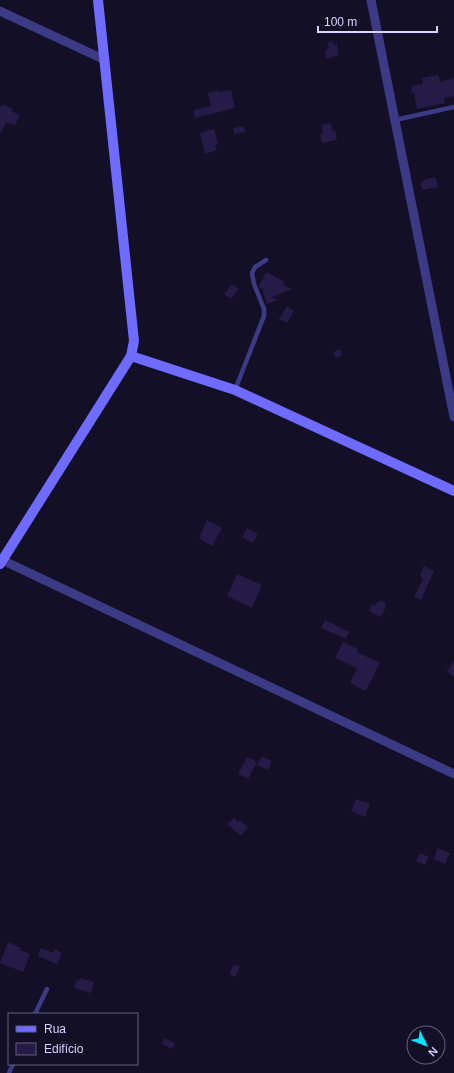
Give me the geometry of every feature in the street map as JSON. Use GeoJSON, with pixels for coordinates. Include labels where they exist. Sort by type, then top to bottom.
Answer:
{"type":"FeatureCollection","features":[{"type":"Feature","properties":{"kind":"street"},"geometry":{"type":"LineString","coordinates":[[98,0],[134,341],[131,356],[1,561],[454,774]]}},
{"type":"Feature","properties":{"kind":"street"},"geometry":{"type":"LineString","coordinates":[[370,0],[454,417]]}},
{"type":"Feature","properties":{"kind":"street"},"geometry":{"type":"LineString","coordinates":[[0,11],[105,60]]}},
{"type":"Feature","properties":{"kind":"street"},"geometry":{"type":"LineString","coordinates":[[131,356],[235,390],[454,491]]}},
{"type":"Feature","properties":{"kind":"lane"},"geometry":{"type":"LineString","coordinates":[[395,120],[454,107]]}},
{"type":"Feature","properties":{"kind":"lane"},"geometry":{"type":"LineString","coordinates":[[235,390],[264,316],[264,309],[254,284],[252,273],[255,267],[266,260]]}},
{"type":"Feature","properties":{"kind":"lane"},"geometry":{"type":"LineString","coordinates":[[35,1013],[46,989]]}},
{"type":"Feature","properties":{"kind":"building"},"geometry":{"type":"Polygon","coordinates":[[[333,41],[334,45],[337,44],[339,55],[326,59],[325,51],[329,48],[327,43],[333,41]]]}},
{"type":"Feature","properties":{"kind":"building"},"geometry":{"type":"Polygon","coordinates":[[[438,75],[440,82],[454,78],[454,96],[444,98],[445,103],[417,109],[411,86],[423,84],[422,78],[438,75]]]}},
{"type":"Feature","properties":{"kind":"building"},"geometry":{"type":"Polygon","coordinates":[[[219,90],[219,92],[231,90],[235,108],[195,118],[193,110],[211,106],[208,93],[219,90]]]}},
{"type":"Feature","properties":{"kind":"building"},"geometry":{"type":"Polygon","coordinates":[[[3,104],[13,109],[11,111],[20,115],[15,125],[6,122],[0,134],[0,106],[2,107],[3,104]]]}},
{"type":"Feature","properties":{"kind":"building"},"geometry":{"type":"Polygon","coordinates":[[[331,123],[332,131],[335,130],[337,140],[322,143],[320,134],[323,133],[321,125],[331,123]]]}},
{"type":"Feature","properties":{"kind":"building"},"geometry":{"type":"Polygon","coordinates":[[[244,126],[245,132],[234,134],[233,128],[244,126]]]}},
{"type":"Feature","properties":{"kind":"building"},"geometry":{"type":"Polygon","coordinates":[[[214,129],[218,144],[215,145],[217,150],[205,154],[200,133],[214,129]]]}},
{"type":"Feature","properties":{"kind":"building"},"geometry":{"type":"Polygon","coordinates":[[[435,177],[438,187],[423,190],[420,183],[423,182],[423,180],[435,177]]]}},
{"type":"Feature","properties":{"kind":"building"},"geometry":{"type":"Polygon","coordinates":[[[266,272],[285,282],[283,285],[292,289],[272,297],[277,300],[267,304],[264,290],[259,286],[266,272]]]}},
{"type":"Feature","properties":{"kind":"building"},"geometry":{"type":"Polygon","coordinates":[[[232,284],[239,289],[231,299],[224,294],[232,284]]]}},
{"type":"Feature","properties":{"kind":"building"},"geometry":{"type":"Polygon","coordinates":[[[287,306],[294,311],[287,323],[279,319],[287,306]]]}},
{"type":"Feature","properties":{"kind":"building"},"geometry":{"type":"Polygon","coordinates":[[[340,349],[342,355],[336,358],[333,352],[340,349]]]}},
{"type":"Feature","properties":{"kind":"building"},"geometry":{"type":"Polygon","coordinates":[[[207,520],[222,528],[212,546],[199,538],[207,520]]]}},
{"type":"Feature","properties":{"kind":"building"},"geometry":{"type":"Polygon","coordinates":[[[247,528],[258,534],[253,543],[242,537],[247,528]]]}},
{"type":"Feature","properties":{"kind":"building"},"geometry":{"type":"Polygon","coordinates":[[[424,566],[434,571],[421,600],[414,597],[423,579],[420,576],[424,566]]]}},
{"type":"Feature","properties":{"kind":"building"},"geometry":{"type":"Polygon","coordinates":[[[237,574],[262,585],[252,608],[227,596],[237,574]]]}},
{"type":"Feature","properties":{"kind":"building"},"geometry":{"type":"Polygon","coordinates":[[[380,600],[386,603],[381,617],[369,611],[372,604],[375,606],[380,600]]]}},
{"type":"Feature","properties":{"kind":"building"},"geometry":{"type":"Polygon","coordinates":[[[325,620],[349,632],[346,639],[321,628],[325,620]]]}},
{"type":"Feature","properties":{"kind":"building"},"geometry":{"type":"Polygon","coordinates":[[[343,642],[358,649],[357,652],[380,663],[366,691],[350,683],[357,668],[335,658],[343,642]]]}},
{"type":"Feature","properties":{"kind":"building"},"geometry":{"type":"Polygon","coordinates":[[[454,661],[454,677],[447,671],[454,661]]]}},
{"type":"Feature","properties":{"kind":"building"},"geometry":{"type":"Polygon","coordinates":[[[262,756],[272,761],[268,770],[257,765],[262,756]]]}},
{"type":"Feature","properties":{"kind":"building"},"geometry":{"type":"Polygon","coordinates":[[[247,757],[257,762],[248,779],[238,774],[247,757]]]}},
{"type":"Feature","properties":{"kind":"building"},"geometry":{"type":"Polygon","coordinates":[[[356,799],[370,804],[365,817],[351,811],[356,799]]]}},
{"type":"Feature","properties":{"kind":"building"},"geometry":{"type":"Polygon","coordinates":[[[234,818],[238,822],[240,820],[248,827],[241,836],[227,824],[234,818]]]}},
{"type":"Feature","properties":{"kind":"building"},"geometry":{"type":"Polygon","coordinates":[[[438,848],[450,853],[445,864],[433,859],[438,848]]]}},
{"type":"Feature","properties":{"kind":"building"},"geometry":{"type":"Polygon","coordinates":[[[420,853],[429,857],[425,865],[416,861],[420,853]]]}},
{"type":"Feature","properties":{"kind":"building"},"geometry":{"type":"Polygon","coordinates":[[[8,942],[21,948],[20,950],[30,954],[23,972],[0,963],[8,942]]]}},
{"type":"Feature","properties":{"kind":"building"},"geometry":{"type":"Polygon","coordinates":[[[41,948],[53,953],[55,949],[62,953],[57,964],[38,956],[41,948]]]}},
{"type":"Feature","properties":{"kind":"building"},"geometry":{"type":"Polygon","coordinates":[[[234,964],[240,967],[235,977],[229,974],[234,964]]]}},
{"type":"Feature","properties":{"kind":"building"},"geometry":{"type":"Polygon","coordinates":[[[80,978],[94,982],[91,993],[74,988],[77,980],[79,981],[80,978]]]}},
{"type":"Feature","properties":{"kind":"building"},"geometry":{"type":"Polygon","coordinates":[[[164,1038],[175,1043],[172,1049],[162,1044],[164,1038]]]}}]}
